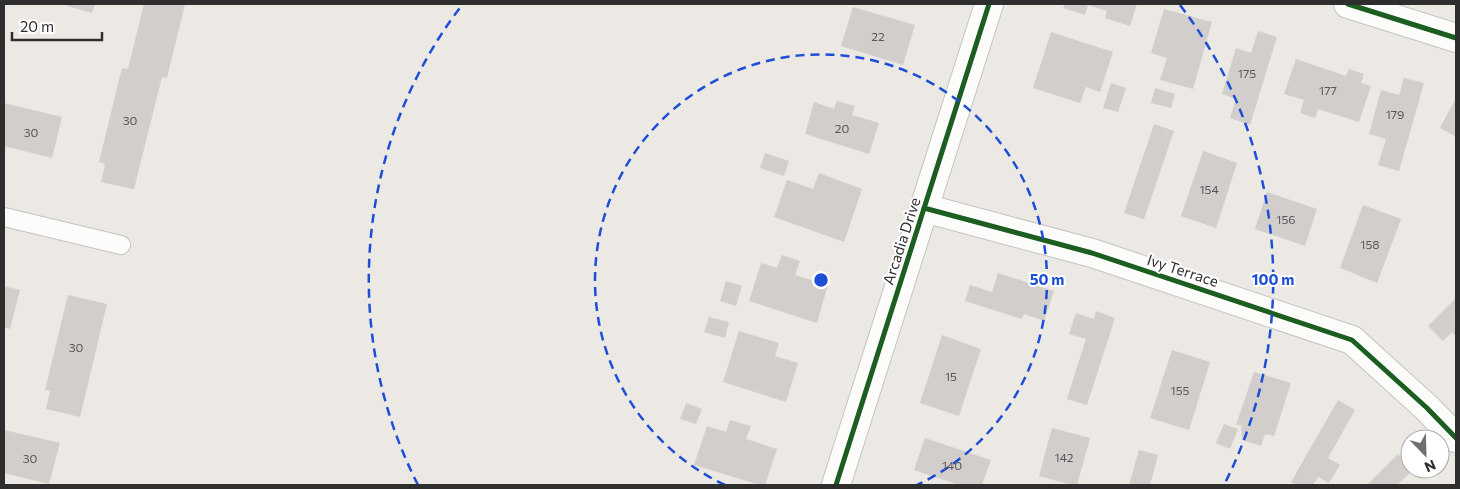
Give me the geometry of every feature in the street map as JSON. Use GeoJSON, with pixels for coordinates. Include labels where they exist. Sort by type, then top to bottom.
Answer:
{"type":"FeatureCollection","features":[{"type":"Feature","properties":{"kind":"street","name":"Arcadia Drive"},"geometry":{"type":"LineString","coordinates":[[836,485],[989,4]]}},
{"type":"Feature","properties":{"kind":"street"},"geometry":{"type":"LineString","coordinates":[[1348,4],[1456,38]]}},
{"type":"Feature","properties":{"kind":"street","name":"Ivy Terrace"},"geometry":{"type":"LineString","coordinates":[[924,208],[1092,253],[1352,340],[1427,408],[1456,438]]}},
{"type":"Feature","properties":{"kind":"lane"},"geometry":{"type":"LineString","coordinates":[[4,217],[121,245]]}},
{"type":"Feature","properties":{"kind":"building"},"geometry":{"type":"Polygon","coordinates":[[[61,4],[95,4],[92,13],[61,4]]]}},
{"type":"Feature","properties":{"kind":"building"},"geometry":{"type":"Polygon","coordinates":[[[144,4],[185,4],[167,78],[162,77],[134,189],[101,182],[105,164],[99,162],[122,68],[128,69],[144,4]]]}},
{"type":"Feature","properties":{"kind":"building"},"geometry":{"type":"Polygon","coordinates":[[[1065,4],[1137,4],[1130,26],[1105,18],[1107,11],[1088,5],[1085,15],[1063,8],[1065,4]]]}},
{"type":"Feature","properties":{"kind":"building"},"geometry":{"type":"Polygon","coordinates":[[[853,7],[915,25],[903,65],[841,46],[853,7]]]}},
{"type":"Feature","properties":{"kind":"building"},"geometry":{"type":"Polygon","coordinates":[[[1164,9],[1212,22],[1193,89],[1160,80],[1167,58],[1151,53],[1164,9]]]}},
{"type":"Feature","properties":{"kind":"building"},"geometry":{"type":"Polygon","coordinates":[[[1258,31],[1277,37],[1250,125],[1230,118],[1236,99],[1222,94],[1236,48],[1251,53],[1258,31]]]}},
{"type":"Feature","properties":{"kind":"building"},"geometry":{"type":"Polygon","coordinates":[[[1051,32],[1113,52],[1100,92],[1086,87],[1080,103],[1033,88],[1051,32]]]}},
{"type":"Feature","properties":{"kind":"building"},"geometry":{"type":"Polygon","coordinates":[[[1296,59],[1346,76],[1349,69],[1364,74],[1361,83],[1371,86],[1359,122],[1318,109],[1315,118],[1300,113],[1304,100],[1284,94],[1296,59]]]}},
{"type":"Feature","properties":{"kind":"building"},"geometry":{"type":"Polygon","coordinates":[[[1404,78],[1424,83],[1399,171],[1378,165],[1386,139],[1369,134],[1381,90],[1399,95],[1404,78]]]}},
{"type":"Feature","properties":{"kind":"building"},"geometry":{"type":"Polygon","coordinates":[[[1111,83],[1126,88],[1118,112],[1103,108],[1111,83]]]}},
{"type":"Feature","properties":{"kind":"building"},"geometry":{"type":"Polygon","coordinates":[[[1155,88],[1175,94],[1171,108],[1151,103],[1155,88]]]}},
{"type":"Feature","properties":{"kind":"building"},"geometry":{"type":"Polygon","coordinates":[[[1456,98],[1456,137],[1440,128],[1456,98]]]}},
{"type":"Feature","properties":{"kind":"building"},"geometry":{"type":"Polygon","coordinates":[[[837,101],[855,106],[852,115],[879,123],[869,154],[805,134],[814,102],[834,109],[837,101]]]}},
{"type":"Feature","properties":{"kind":"building"},"geometry":{"type":"Polygon","coordinates":[[[4,103],[62,117],[52,158],[4,146],[4,103]]]}},
{"type":"Feature","properties":{"kind":"building"},"geometry":{"type":"Polygon","coordinates":[[[1154,124],[1174,131],[1144,219],[1124,213],[1154,124]]]}},
{"type":"Feature","properties":{"kind":"building"},"geometry":{"type":"Polygon","coordinates":[[[1203,151],[1237,163],[1216,228],[1181,216],[1203,151]]]}},
{"type":"Feature","properties":{"kind":"building"},"geometry":{"type":"Polygon","coordinates":[[[765,153],[789,161],[784,176],[760,168],[765,153]]]}},
{"type":"Feature","properties":{"kind":"building"},"geometry":{"type":"Polygon","coordinates":[[[819,173],[862,189],[844,242],[774,217],[787,180],[813,189],[819,173]]]}},
{"type":"Feature","properties":{"kind":"building"},"geometry":{"type":"Polygon","coordinates":[[[1267,192],[1317,209],[1305,246],[1255,229],[1267,192]]]}},
{"type":"Feature","properties":{"kind":"building"},"geometry":{"type":"Polygon","coordinates":[[[1363,205],[1401,219],[1377,283],[1340,268],[1363,205]]]}},
{"type":"Feature","properties":{"kind":"building"},"geometry":{"type":"Polygon","coordinates":[[[782,255],[800,261],[795,275],[828,285],[817,323],[749,301],[761,263],[777,268],[782,255]]]}},
{"type":"Feature","properties":{"kind":"building"},"geometry":{"type":"Polygon","coordinates":[[[998,273],[1054,291],[1044,321],[1024,314],[1022,319],[965,301],[970,285],[992,292],[998,273]]]}},
{"type":"Feature","properties":{"kind":"building"},"geometry":{"type":"Polygon","coordinates":[[[726,281],[742,286],[736,306],[720,301],[726,281]]]}},
{"type":"Feature","properties":{"kind":"building"},"geometry":{"type":"Polygon","coordinates":[[[4,286],[20,290],[10,329],[4,327],[4,286]]]}},
{"type":"Feature","properties":{"kind":"building"},"geometry":{"type":"Polygon","coordinates":[[[68,295],[107,304],[80,417],[46,409],[50,391],[45,390],[68,295]]]}},
{"type":"Feature","properties":{"kind":"building"},"geometry":{"type":"Polygon","coordinates":[[[1456,298],[1456,337],[1452,332],[1443,341],[1428,326],[1456,298]]]}},
{"type":"Feature","properties":{"kind":"building"},"geometry":{"type":"Polygon","coordinates":[[[1096,311],[1115,318],[1087,405],[1067,399],[1086,339],[1069,334],[1076,313],[1094,319],[1096,311]]]}},
{"type":"Feature","properties":{"kind":"building"},"geometry":{"type":"Polygon","coordinates":[[[709,317],[729,322],[725,338],[704,332],[709,317]]]}},
{"type":"Feature","properties":{"kind":"building"},"geometry":{"type":"Polygon","coordinates":[[[739,331],[779,343],[775,356],[798,363],[786,402],[723,382],[739,331]]]}},
{"type":"Feature","properties":{"kind":"building"},"geometry":{"type":"Polygon","coordinates":[[[942,335],[981,349],[959,416],[920,403],[942,335]]]}},
{"type":"Feature","properties":{"kind":"building"},"geometry":{"type":"Polygon","coordinates":[[[1172,350],[1210,362],[1189,430],[1150,418],[1172,350]]]}},
{"type":"Feature","properties":{"kind":"building"},"geometry":{"type":"Polygon","coordinates":[[[1254,372],[1291,383],[1274,436],[1265,434],[1261,446],[1242,440],[1241,425],[1236,425],[1254,372]]]}},
{"type":"Feature","properties":{"kind":"building"},"geometry":{"type":"Polygon","coordinates":[[[1338,400],[1355,410],[1328,458],[1340,465],[1329,483],[1318,477],[1313,485],[1297,485],[1291,482],[1338,400]]]}},
{"type":"Feature","properties":{"kind":"building"},"geometry":{"type":"Polygon","coordinates":[[[686,403],[702,409],[696,424],[680,419],[686,403]]]}},
{"type":"Feature","properties":{"kind":"building"},"geometry":{"type":"Polygon","coordinates":[[[730,420],[751,426],[746,439],[777,449],[765,485],[694,465],[707,426],[726,432],[730,420]]]}},
{"type":"Feature","properties":{"kind":"building"},"geometry":{"type":"Polygon","coordinates":[[[1224,424],[1238,429],[1230,449],[1216,443],[1224,424]]]}},
{"type":"Feature","properties":{"kind":"building"},"geometry":{"type":"Polygon","coordinates":[[[1052,428],[1090,438],[1077,485],[1039,476],[1052,428]]]}},
{"type":"Feature","properties":{"kind":"building"},"geometry":{"type":"Polygon","coordinates":[[[4,430],[60,443],[49,484],[4,473],[4,430]]]}},
{"type":"Feature","properties":{"kind":"building"},"geometry":{"type":"Polygon","coordinates":[[[925,438],[991,460],[982,485],[959,485],[914,470],[925,438]]]}},
{"type":"Feature","properties":{"kind":"building"},"geometry":{"type":"Polygon","coordinates":[[[1139,450],[1158,455],[1150,485],[1129,485],[1139,450]]]}},
{"type":"Feature","properties":{"kind":"building"},"geometry":{"type":"Polygon","coordinates":[[[1398,454],[1400,456],[1400,479],[1403,479],[1397,485],[1367,485],[1398,454]]]}},
{"type":"Feature","properties":{"kind":"cycle path"},"geometry":{"type":"LineString","coordinates":[[836,485],[989,4]]}},
{"type":"Feature","properties":{"kind":"cycle path"},"geometry":{"type":"LineString","coordinates":[[1348,4],[1456,38]]}},
{"type":"Feature","properties":{"kind":"cycle path"},"geometry":{"type":"LineString","coordinates":[[924,208],[1092,253],[1352,340],[1427,408],[1456,438]]}}]}
